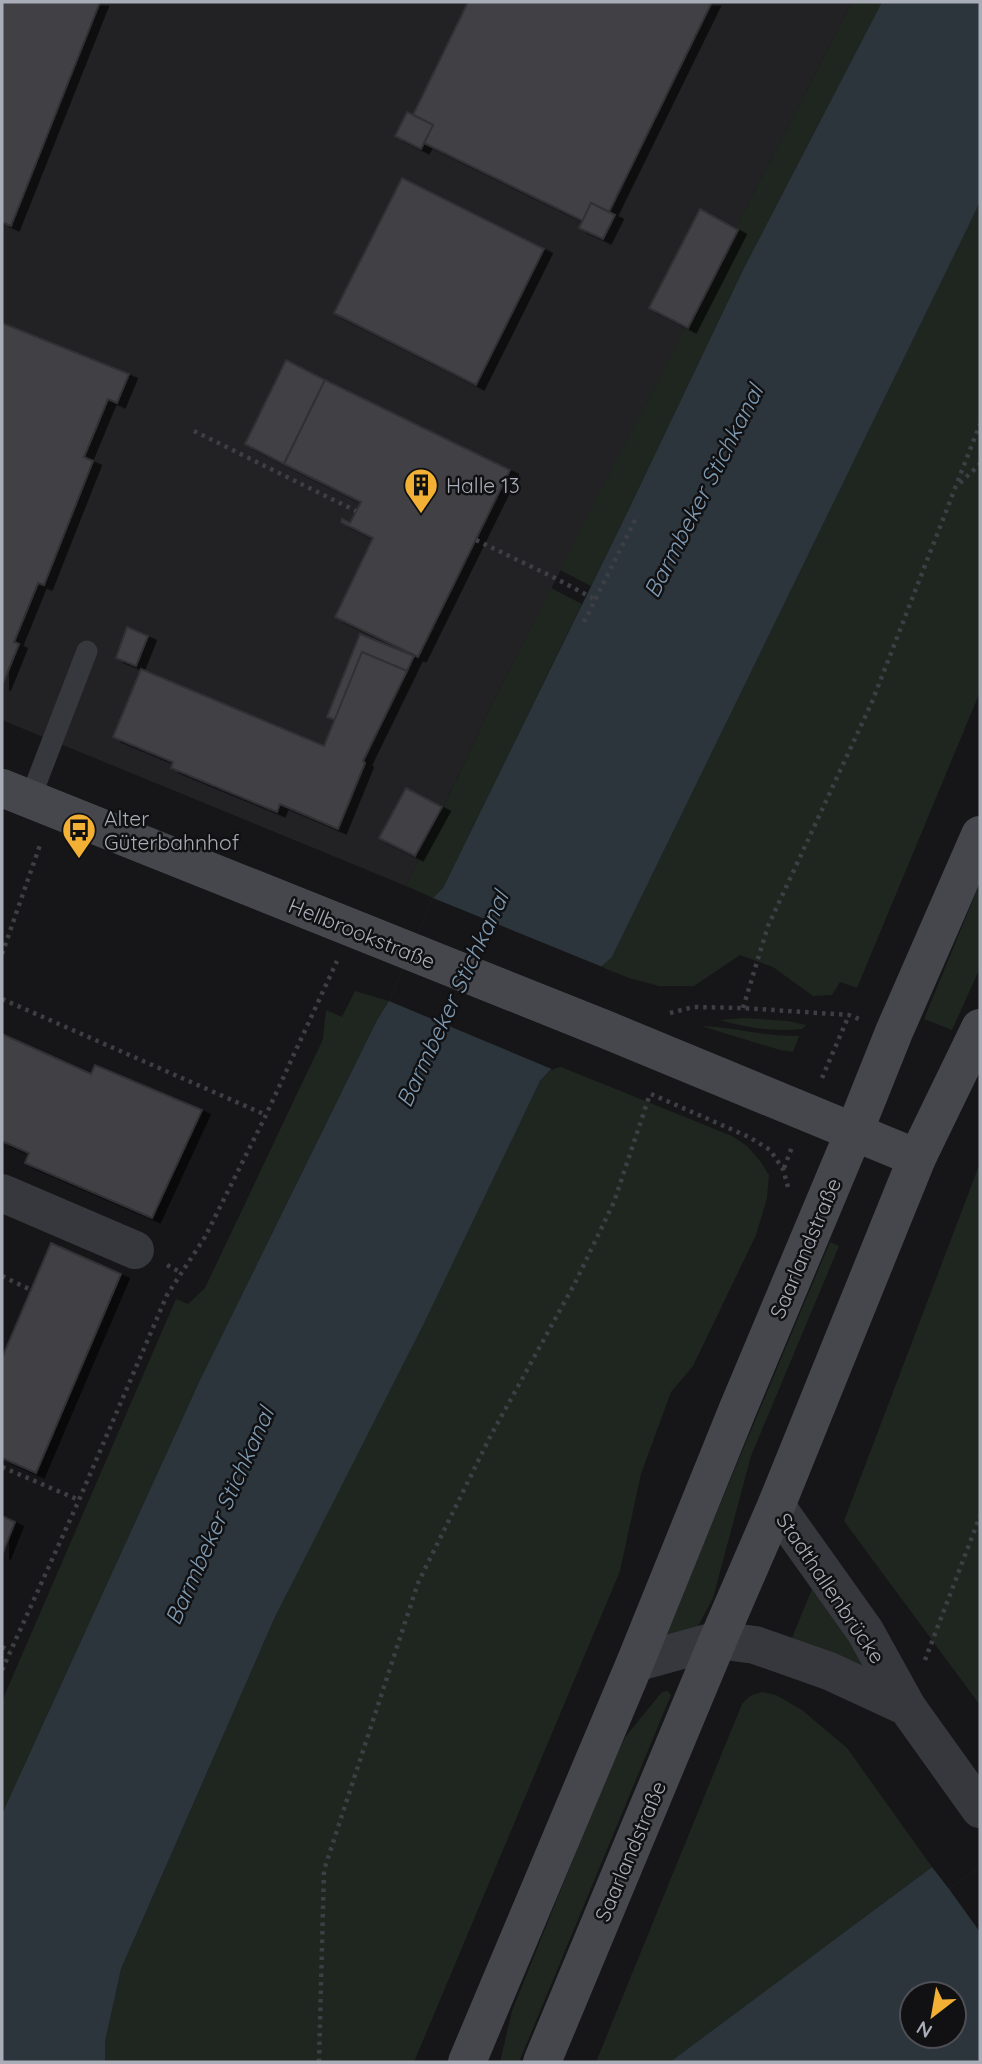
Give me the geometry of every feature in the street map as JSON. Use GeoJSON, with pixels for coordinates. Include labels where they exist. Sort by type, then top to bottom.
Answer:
{"type":"FeatureCollection","features":[{"type":"Feature","properties":{"kind":"main road","name":"Hellbrookstraße"},"geometry":{"type":"LineString","coordinates":[[28,798],[607,1030],[917,1158]]}},
{"type":"Feature","properties":{"kind":"main road","name":"Saarlandstraße"},"geometry":{"type":"LineString","coordinates":[[467,2062],[635,1663],[894,1032],[980,835]]}},
{"type":"Feature","properties":{"kind":"main road","name":"Saarlandstraße"},"geometry":{"type":"LineString","coordinates":[[542,2062],[776,1506],[917,1158],[980,1028]]}},
{"type":"Feature","properties":{"kind":"street"},"geometry":{"type":"LineString","coordinates":[[2,1193],[135,1250]]}},
{"type":"Feature","properties":{"kind":"street","name":"Stadthallenbrücke"},"geometry":{"type":"LineString","coordinates":[[776,1506],[865,1631],[907,1707],[980,1809]]}},
{"type":"Feature","properties":{"kind":"street","name":"Stadthallenbrücke"},"geometry":{"type":"LineString","coordinates":[[718,1640],[755,1645],[794,1658],[907,1707]]}},
{"type":"Feature","properties":{"kind":"street"},"geometry":{"type":"LineString","coordinates":[[635,1663],[718,1640]]}},
{"type":"Feature","properties":{"kind":"lane"},"geometry":{"type":"LineString","coordinates":[[28,798],[88,650]]}},
{"type":"Feature","properties":{"kind":"path"},"geometry":{"type":"LineString","coordinates":[[743,1008],[768,926],[872,702],[980,424]]}},
{"type":"Feature","properties":{"kind":"path"},"geometry":{"type":"LineString","coordinates":[[194,431],[356,511]]}},
{"type":"Feature","properties":{"kind":"path"},"geometry":{"type":"LineString","coordinates":[[957,485],[980,464]]}},
{"type":"Feature","properties":{"kind":"path"},"geometry":{"type":"LineString","coordinates":[[584,622],[635,520]]}},
{"type":"Feature","properties":{"kind":"path"},"geometry":{"type":"LineString","coordinates":[[476,540],[596,600]]}},
{"type":"Feature","properties":{"kind":"path"},"geometry":{"type":"LineString","coordinates":[[2,954],[28,798]]}},
{"type":"Feature","properties":{"kind":"path"},"geometry":{"type":"LineString","coordinates":[[2,1670],[167,1295],[205,1237],[267,1115],[351,928]]}},
{"type":"Feature","properties":{"kind":"path"},"geometry":{"type":"LineString","coordinates":[[2,999],[267,1115]]}},
{"type":"Feature","properties":{"kind":"path"},"geometry":{"type":"LineString","coordinates":[[668,1014],[693,1007],[849,1015]]}},
{"type":"Feature","properties":{"kind":"path"},"geometry":{"type":"LineString","coordinates":[[640,1087],[650,1094],[749,1137],[770,1150],[783,1169],[790,1197],[820,1211]]}},
{"type":"Feature","properties":{"kind":"path"},"geometry":{"type":"LineString","coordinates":[[319,2062],[324,1870],[418,1583],[490,1437],[575,1283],[614,1202],[650,1094]]}},
{"type":"Feature","properties":{"kind":"path"},"geometry":{"type":"LineString","coordinates":[[2,1276],[31,1290]]}},
{"type":"Feature","properties":{"kind":"path"},"geometry":{"type":"LineString","coordinates":[[2,1467],[79,1500]]}},
{"type":"Feature","properties":{"kind":"path"},"geometry":{"type":"LineString","coordinates":[[907,1707],[980,1516]]}},
{"type":"Feature","properties":{"kind":"path"},"geometry":{"type":"LineString","coordinates":[[2,1647],[10,1651]]}},
{"type":"Feature","properties":{"kind":"shaded area"},"geometry":{"type":"Polygon","coordinates":[[[2,2],[852,2],[495,698],[406,886],[2,720],[2,2]]]}},
{"type":"Feature","properties":{"kind":"shaded area"},"geometry":{"type":"Polygon","coordinates":[[[852,2],[882,2],[743,270],[591,586],[560,570],[852,2]]]}},
{"type":"Feature","properties":{"kind":"shaded area"},"geometry":{"type":"Polygon","coordinates":[[[980,201],[980,692],[857,988],[840,982],[832,995],[813,996],[773,967],[740,955],[694,986],[659,986],[601,967],[612,957],[980,201]]]}},
{"type":"Feature","properties":{"kind":"shaded area"},"geometry":{"type":"Polygon","coordinates":[[[551,588],[582,604],[443,888],[433,898],[406,886],[495,698],[551,588]]]}},
{"type":"Feature","properties":{"kind":"shaded area"},"geometry":{"type":"Polygon","coordinates":[[[980,883],[980,968],[952,1030],[924,1019],[980,883]]]}},
{"type":"Feature","properties":{"kind":"shaded area"},"geometry":{"type":"Polygon","coordinates":[[[355,991],[389,1001],[377,1020],[200,1380],[2,1814],[2,1701],[176,1299],[188,1304],[205,1288],[323,1039],[326,1010],[342,1017],[355,991]]]}},
{"type":"Feature","properties":{"kind":"shaded area"},"geometry":{"type":"Polygon","coordinates":[[[745,1018],[806,1025],[802,1029],[771,1030],[720,1020],[745,1018]]]}},
{"type":"Feature","properties":{"kind":"shaded area"},"geometry":{"type":"Polygon","coordinates":[[[701,1026],[774,1035],[799,1036],[793,1052],[701,1026]]]}},
{"type":"Feature","properties":{"kind":"shaded area"},"geometry":{"type":"Polygon","coordinates":[[[561,1067],[732,1136],[747,1146],[769,1175],[767,1198],[756,1235],[693,1366],[671,1392],[641,1474],[620,1571],[414,2062],[105,2062],[105,2042],[121,1969],[275,1617],[540,1081],[551,1069],[561,1067]]]}},
{"type":"Feature","properties":{"kind":"shaded area"},"geometry":{"type":"Polygon","coordinates":[[[980,1163],[980,1705],[844,1521],[980,1163]]]}},
{"type":"Feature","properties":{"kind":"shaded area"},"geometry":{"type":"Polygon","coordinates":[[[830,1242],[839,1246],[751,1456],[713,1598],[696,1630],[671,1640],[666,1633],[830,1242]]]}},
{"type":"Feature","properties":{"kind":"shaded area"},"geometry":{"type":"Polygon","coordinates":[[[812,1589],[867,1666],[867,1671],[792,1638],[812,1589]]]}},
{"type":"Feature","properties":{"kind":"shaded area"},"geometry":{"type":"Polygon","coordinates":[[[668,1691],[671,1695],[519,2062],[500,2062],[512,2011],[611,1765],[626,1736],[662,1692],[668,1691]]]}},
{"type":"Feature","properties":{"kind":"shaded area"},"geometry":{"type":"Polygon","coordinates":[[[762,1692],[776,1695],[802,1710],[847,1748],[932,1867],[670,2062],[596,2062],[742,1704],[750,1696],[762,1692]]]}},
{"type":"Feature","properties":{"kind":"water","name":"Barmbeker Stichkanal"},"geometry":{"type":"Polygon","coordinates":[[[882,2],[980,2],[980,202],[612,957],[601,967],[551,1069],[540,1081],[424,1323],[275,1617],[121,1969],[105,2042],[105,2062],[2,2062],[2,1814],[200,1380],[377,1020],[389,1001],[433,898],[443,888],[743,270],[882,2]]]}},
{"type":"Feature","properties":{"kind":"water"},"geometry":{"type":"Polygon","coordinates":[[[980,1866],[980,2062],[670,2062],[932,1867],[949,1889],[980,1866]]]}},
{"type":"Feature","properties":{"kind":"pier"},"geometry":{"type":"Polygon","coordinates":[[[433,898],[605,968],[554,1070],[389,1001],[433,898]]]}},
{"type":"Feature","properties":{"kind":"pier"},"geometry":{"type":"Polygon","coordinates":[[[980,1866],[980,1932],[949,1889],[980,1866]]]}},
{"type":"Feature","properties":{"kind":"building"},"geometry":{"type":"Polygon","coordinates":[[[2,2],[100,2],[11,226],[2,222],[2,2]]]}},
{"type":"Feature","properties":{"kind":"building"},"geometry":{"type":"Polygon","coordinates":[[[468,2],[712,2],[609,212],[591,203],[583,221],[424,143],[433,125],[413,115],[468,2]]]}},
{"type":"Feature","properties":{"kind":"building"},"geometry":{"type":"Polygon","coordinates":[[[407,112],[433,125],[421,149],[395,136],[407,112]]]}},
{"type":"Feature","properties":{"kind":"building"},"geometry":{"type":"Polygon","coordinates":[[[402,178],[544,249],[476,385],[334,313],[402,178]]]}},
{"type":"Feature","properties":{"kind":"building"},"geometry":{"type":"Polygon","coordinates":[[[591,203],[615,215],[603,239],[579,228],[591,203]]]}},
{"type":"Feature","properties":{"kind":"building"},"geometry":{"type":"Polygon","coordinates":[[[700,209],[738,230],[688,328],[649,308],[700,209]]]}},
{"type":"Feature","properties":{"kind":"building"},"geometry":{"type":"Polygon","coordinates":[[[2,323],[129,374],[117,403],[108,399],[84,457],[93,461],[44,585],[38,583],[14,642],[19,644],[2,686],[2,323]]]}},
{"type":"Feature","properties":{"kind":"building"},"geometry":{"type":"Polygon","coordinates":[[[286,360],[325,380],[284,464],[245,444],[286,360]]]}},
{"type":"Feature","properties":{"kind":"building","name":"Halle 13"},"geometry":{"type":"Polygon","coordinates":[[[325,380],[510,470],[418,657],[335,617],[373,538],[341,522],[342,519],[350,523],[361,502],[284,464],[325,380]]]}},
{"type":"Feature","properties":{"kind":"building"},"geometry":{"type":"Polygon","coordinates":[[[127,627],[148,636],[136,666],[116,658],[127,627]]]}},
{"type":"Feature","properties":{"kind":"building"},"geometry":{"type":"Polygon","coordinates":[[[360,634],[414,656],[407,671],[362,652],[335,720],[327,717],[360,634]]]}},
{"type":"Feature","properties":{"kind":"building"},"geometry":{"type":"Polygon","coordinates":[[[362,652],[407,671],[363,761],[365,763],[338,829],[280,804],[277,812],[171,768],[173,762],[113,737],[141,669],[324,746],[362,652]]]}},
{"type":"Feature","properties":{"kind":"building"},"geometry":{"type":"Polygon","coordinates":[[[406,788],[442,807],[415,856],[379,838],[406,788]]]}},
{"type":"Feature","properties":{"kind":"building"},"geometry":{"type":"Polygon","coordinates":[[[2,1034],[91,1074],[95,1065],[202,1110],[152,1218],[25,1163],[29,1153],[2,1141],[2,1034]]]}},
{"type":"Feature","properties":{"kind":"building"},"geometry":{"type":"Polygon","coordinates":[[[51,1243],[121,1274],[36,1473],[2,1458],[2,1358],[51,1243]]]}},
{"type":"Feature","properties":{"kind":"building"},"geometry":{"type":"Polygon","coordinates":[[[2,1516],[15,1522],[2,1555],[2,1516]]]}},
{"type":"Feature","properties":{"kind":"place","name":"Halle 13"},"geometry":{"type":"Point","coordinates":[421,515]}},
{"type":"Feature","properties":{"kind":"place","name":"Alter Güterbahnhof"},"geometry":{"type":"Point","coordinates":[79,860]}}]}
